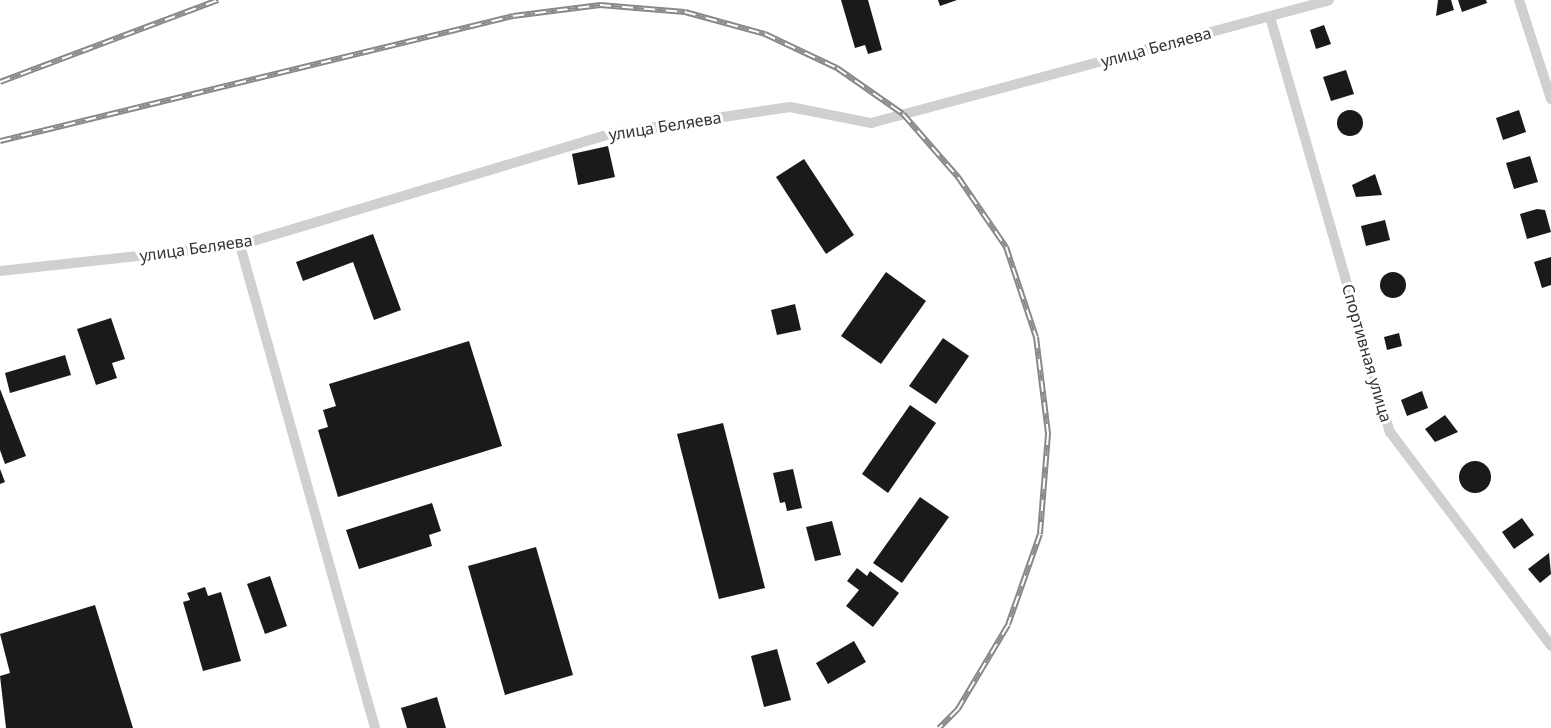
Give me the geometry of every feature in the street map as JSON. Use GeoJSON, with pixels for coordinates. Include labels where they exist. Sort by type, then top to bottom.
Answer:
{"type":"FeatureCollection","features":[{"type":"Feature","properties":{"kind":"street","name":"улица Беляева"},"geometry":{"type":"LineString","coordinates":[[0,271],[240,245],[609,134],[790,107],[871,123],[1329,0]]}},
{"type":"Feature","properties":{"kind":"street"},"geometry":{"type":"LineString","coordinates":[[1519,0],[1551,99]]}},
{"type":"Feature","properties":{"kind":"street","name":"Спортивная улица"},"geometry":{"type":"LineString","coordinates":[[1270,17],[1390,432],[1551,646]]}},
{"type":"Feature","properties":{"kind":"street"},"geometry":{"type":"LineString","coordinates":[[240,245],[375,728]]}},
{"type":"Feature","properties":{"kind":"building"},"geometry":{"type":"Polygon","coordinates":[[[841,0],[868,0],[882,50],[868,54],[865,45],[855,48],[841,0]]]}},
{"type":"Feature","properties":{"kind":"building"},"geometry":{"type":"Polygon","coordinates":[[[938,0],[957,0],[940,6],[938,0]]]}},
{"type":"Feature","properties":{"kind":"building"},"geometry":{"type":"Polygon","coordinates":[[[1438,0],[1451,0],[1454,10],[1436,16],[1438,0]]]}},
{"type":"Feature","properties":{"kind":"building"},"geometry":{"type":"Polygon","coordinates":[[[1458,0],[1486,0],[1487,3],[1462,12],[1458,0]]]}},
{"type":"Feature","properties":{"kind":"building"},"geometry":{"type":"Polygon","coordinates":[[[1324,25],[1331,44],[1316,49],[1310,30],[1324,25]]]}},
{"type":"Feature","properties":{"kind":"building"},"geometry":{"type":"Polygon","coordinates":[[[1346,70],[1354,94],[1331,101],[1323,77],[1346,70]]]}},
{"type":"Feature","properties":{"kind":"building"},"geometry":{"type":"Polygon","coordinates":[[[1350,110],[1359,114],[1363,123],[1359,132],[1350,136],[1341,132],[1337,123],[1341,114],[1350,110]]]}},
{"type":"Feature","properties":{"kind":"building"},"geometry":{"type":"Polygon","coordinates":[[[1519,110],[1526,132],[1503,140],[1496,118],[1519,110]]]}},
{"type":"Feature","properties":{"kind":"building"},"geometry":{"type":"Polygon","coordinates":[[[608,146],[615,177],[578,185],[572,154],[608,146]]]}},
{"type":"Feature","properties":{"kind":"building"},"geometry":{"type":"Polygon","coordinates":[[[1530,156],[1538,182],[1514,189],[1506,163],[1530,156]]]}},
{"type":"Feature","properties":{"kind":"building"},"geometry":{"type":"Polygon","coordinates":[[[804,159],[854,235],[826,254],[776,177],[804,159]]]}},
{"type":"Feature","properties":{"kind":"building"},"geometry":{"type":"Polygon","coordinates":[[[1375,174],[1382,195],[1356,197],[1352,185],[1375,174]]]}},
{"type":"Feature","properties":{"kind":"building"},"geometry":{"type":"Polygon","coordinates":[[[1537,209],[1545,210],[1551,232],[1527,239],[1520,214],[1537,209]]]}},
{"type":"Feature","properties":{"kind":"building"},"geometry":{"type":"Polygon","coordinates":[[[1385,220],[1390,240],[1366,246],[1361,226],[1385,220]]]}},
{"type":"Feature","properties":{"kind":"building"},"geometry":{"type":"Polygon","coordinates":[[[373,234],[401,310],[374,320],[353,262],[303,281],[296,262],[373,234]]]}},
{"type":"Feature","properties":{"kind":"building"},"geometry":{"type":"Polygon","coordinates":[[[1551,257],[1551,285],[1542,288],[1534,262],[1551,257]]]}},
{"type":"Feature","properties":{"kind":"building"},"geometry":{"type":"Polygon","coordinates":[[[886,272],[926,301],[881,364],[841,336],[886,272]]]}},
{"type":"Feature","properties":{"kind":"building"},"geometry":{"type":"Polygon","coordinates":[[[1393,272],[1402,276],[1406,285],[1402,294],[1393,298],[1384,294],[1380,285],[1384,276],[1393,272]]]}},
{"type":"Feature","properties":{"kind":"building"},"geometry":{"type":"Polygon","coordinates":[[[795,304],[801,330],[777,335],[771,310],[795,304]]]}},
{"type":"Feature","properties":{"kind":"building"},"geometry":{"type":"Polygon","coordinates":[[[111,318],[125,359],[112,363],[117,378],[96,385],[77,329],[111,318]]]}},
{"type":"Feature","properties":{"kind":"building"},"geometry":{"type":"Polygon","coordinates":[[[1399,333],[1402,346],[1387,350],[1384,337],[1399,333]]]}},
{"type":"Feature","properties":{"kind":"building"},"geometry":{"type":"Polygon","coordinates":[[[943,338],[969,356],[936,404],[909,386],[943,338]]]}},
{"type":"Feature","properties":{"kind":"building"},"geometry":{"type":"Polygon","coordinates":[[[469,341],[502,446],[338,497],[318,430],[328,427],[323,410],[336,406],[329,384],[469,341]]]}},
{"type":"Feature","properties":{"kind":"building"},"geometry":{"type":"Polygon","coordinates":[[[65,355],[71,375],[10,393],[5,373],[65,355]]]}},
{"type":"Feature","properties":{"kind":"building"},"geometry":{"type":"Polygon","coordinates":[[[0,389],[26,456],[5,464],[0,450],[0,389]]]}},
{"type":"Feature","properties":{"kind":"building"},"geometry":{"type":"Polygon","coordinates":[[[1422,391],[1428,408],[1407,416],[1401,400],[1422,391]]]}},
{"type":"Feature","properties":{"kind":"building"},"geometry":{"type":"Polygon","coordinates":[[[910,405],[936,423],[888,493],[862,474],[910,405]]]}},
{"type":"Feature","properties":{"kind":"building"},"geometry":{"type":"Polygon","coordinates":[[[1445,415],[1458,432],[1435,442],[1425,429],[1445,415]]]}},
{"type":"Feature","properties":{"kind":"building"},"geometry":{"type":"Polygon","coordinates":[[[723,423],[765,588],[719,599],[677,434],[723,423]]]}},
{"type":"Feature","properties":{"kind":"building"},"geometry":{"type":"Polygon","coordinates":[[[1475,461],[1486,466],[1491,477],[1486,488],[1475,493],[1464,488],[1459,477],[1464,466],[1475,461]]]}},
{"type":"Feature","properties":{"kind":"building"},"geometry":{"type":"Polygon","coordinates":[[[0,469],[5,482],[0,484],[0,469]]]}},
{"type":"Feature","properties":{"kind":"building"},"geometry":{"type":"Polygon","coordinates":[[[793,469],[802,508],[787,511],[785,502],[780,503],[773,473],[793,469]]]}},
{"type":"Feature","properties":{"kind":"building"},"geometry":{"type":"Polygon","coordinates":[[[920,497],[949,517],[902,583],[873,563],[920,497]]]}},
{"type":"Feature","properties":{"kind":"building"},"geometry":{"type":"Polygon","coordinates":[[[432,503],[441,531],[429,535],[432,546],[359,569],[346,530],[432,503]]]}},
{"type":"Feature","properties":{"kind":"building"},"geometry":{"type":"Polygon","coordinates":[[[1522,518],[1534,535],[1514,549],[1502,532],[1522,518]]]}},
{"type":"Feature","properties":{"kind":"building"},"geometry":{"type":"Polygon","coordinates":[[[832,521],[841,555],[815,561],[806,527],[832,521]]]}},
{"type":"Feature","properties":{"kind":"building"},"geometry":{"type":"Polygon","coordinates":[[[536,547],[573,675],[505,695],[468,566],[536,547]]]}},
{"type":"Feature","properties":{"kind":"building"},"geometry":{"type":"Polygon","coordinates":[[[1549,553],[1551,574],[1540,583],[1528,569],[1549,553]]]}},
{"type":"Feature","properties":{"kind":"building"},"geometry":{"type":"Polygon","coordinates":[[[857,568],[867,576],[870,571],[899,593],[873,627],[846,606],[859,590],[847,581],[857,568]]]}},
{"type":"Feature","properties":{"kind":"building"},"geometry":{"type":"Polygon","coordinates":[[[270,576],[287,626],[265,634],[247,584],[270,576]]]}},
{"type":"Feature","properties":{"kind":"building"},"geometry":{"type":"Polygon","coordinates":[[[205,587],[208,596],[221,592],[241,661],[203,671],[183,602],[190,600],[187,593],[205,587]]]}},
{"type":"Feature","properties":{"kind":"building"},"geometry":{"type":"Polygon","coordinates":[[[95,605],[133,728],[6,728],[0,676],[10,673],[0,634],[95,605]]]}},
{"type":"Feature","properties":{"kind":"building"},"geometry":{"type":"Polygon","coordinates":[[[854,641],[866,662],[828,684],[816,663],[854,641]]]}},
{"type":"Feature","properties":{"kind":"building"},"geometry":{"type":"Polygon","coordinates":[[[777,649],[791,700],[764,707],[751,656],[777,649]]]}},
{"type":"Feature","properties":{"kind":"building"},"geometry":{"type":"Polygon","coordinates":[[[437,697],[446,728],[407,728],[401,708],[437,697]]]}},
{"type":"Feature","properties":{"kind":"railway"},"geometry":{"type":"LineString","coordinates":[[0,82],[218,0]]}},
{"type":"Feature","properties":{"kind":"railway"},"geometry":{"type":"LineString","coordinates":[[0,141],[513,16],[600,5],[685,12],[765,34],[837,68],[903,114],[958,177],[1006,247],[1036,337],[1048,434],[1040,534],[1008,625],[958,709],[939,728]]}}]}
